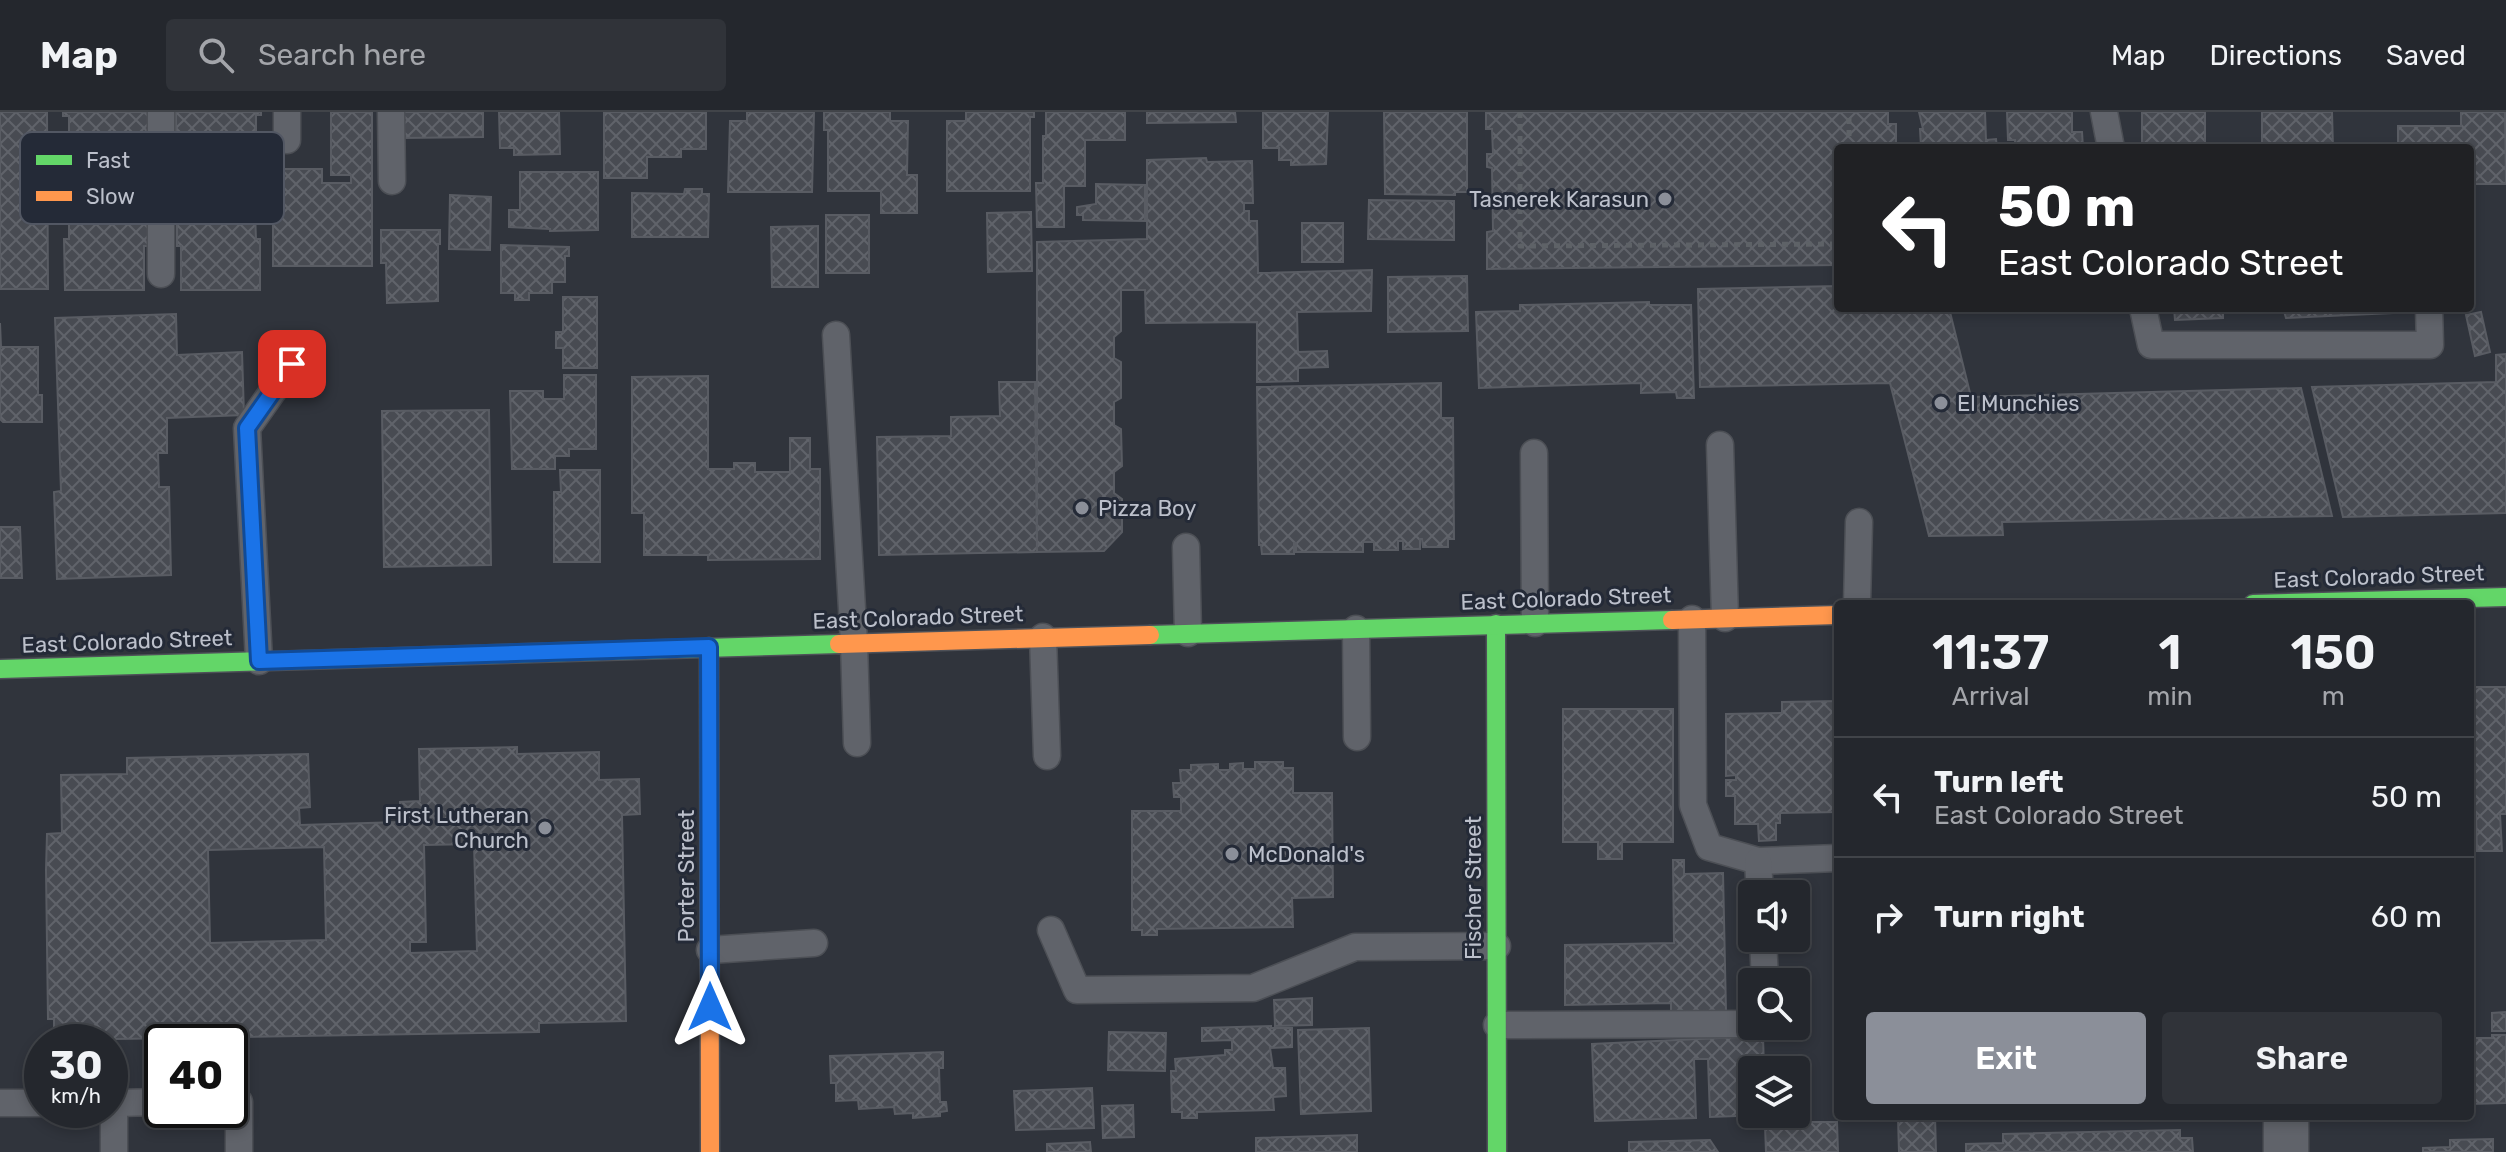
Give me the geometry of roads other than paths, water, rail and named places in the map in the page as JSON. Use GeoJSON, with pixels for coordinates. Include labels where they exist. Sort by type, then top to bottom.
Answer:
{"type":"FeatureCollection","features":[{"type":"Feature","properties":{"kind":"main road","name":"East Colorado Street"},"geometry":{"type":"LineString","coordinates":[[2411,600],[2506,597]]}},
{"type":"Feature","properties":{"kind":"main road","name":"East Colorado Street"},"geometry":{"type":"LineString","coordinates":[[0,669],[1834,615]]}},
{"type":"Feature","properties":{"kind":"main road","name":"Fischer Street"},"geometry":{"type":"LineString","coordinates":[[1496,624],[1497,1152]]}},
{"type":"Feature","properties":{"kind":"main road","name":"Porter Street"},"geometry":{"type":"LineString","coordinates":[[709,647],[710,1152]]}},
{"type":"Feature","properties":{"kind":"street"},"geometry":{"type":"LineString","coordinates":[[2286,1120],[2286,1152]]}},
{"type":"Feature","properties":{"kind":"lane"},"geometry":{"type":"LineString","coordinates":[[287,112],[287,140]]}},
{"type":"Feature","properties":{"kind":"lane"},"geometry":{"type":"LineString","coordinates":[[391,112],[392,181]]}},
{"type":"Feature","properties":{"kind":"lane"},"geometry":{"type":"LineString","coordinates":[[2104,112],[2110,144]]}},
{"type":"Feature","properties":{"kind":"lane"},"geometry":{"type":"LineString","coordinates":[[161,224],[161,274]]}},
{"type":"Feature","properties":{"kind":"lane"},"geometry":{"type":"LineString","coordinates":[[2144,312],[2151,345],[2430,345],[2429,312]]}},
{"type":"Feature","properties":{"kind":"lane"},"geometry":{"type":"LineString","coordinates":[[836,335],[857,743]]}},
{"type":"Feature","properties":{"kind":"lane"},"geometry":{"type":"LineString","coordinates":[[259,661],[247,428],[292,364]]}},
{"type":"Feature","properties":{"kind":"lane"},"geometry":{"type":"LineString","coordinates":[[1720,445],[1725,618]]}},
{"type":"Feature","properties":{"kind":"lane"},"geometry":{"type":"LineString","coordinates":[[1534,453],[1535,623]]}},
{"type":"Feature","properties":{"kind":"lane"},"geometry":{"type":"LineString","coordinates":[[1857,600],[1859,522]]}},
{"type":"Feature","properties":{"kind":"lane"},"geometry":{"type":"LineString","coordinates":[[1186,547],[1188,633]]}},
{"type":"Feature","properties":{"kind":"lane"},"geometry":{"type":"LineString","coordinates":[[1692,619],[1693,805],[1709,847],[1758,861],[1834,858]]}},
{"type":"Feature","properties":{"kind":"lane"},"geometry":{"type":"LineString","coordinates":[[1356,629],[1357,737]]}},
{"type":"Feature","properties":{"kind":"lane"},"geometry":{"type":"LineString","coordinates":[[1043,637],[1047,756]]}},
{"type":"Feature","properties":{"kind":"lane"},"geometry":{"type":"LineString","coordinates":[[1758,861],[1759,880]]}},
{"type":"Feature","properties":{"kind":"lane"},"geometry":{"type":"LineString","coordinates":[[1051,930],[1077,990],[1253,988],[1355,947],[1497,946]]}},
{"type":"Feature","properties":{"kind":"lane"},"geometry":{"type":"LineString","coordinates":[[710,950],[814,943]]}},
{"type":"Feature","properties":{"kind":"lane"},"geometry":{"type":"LineString","coordinates":[[1497,1025],[1738,1024]]}},
{"type":"Feature","properties":{"kind":"lane"},"geometry":{"type":"LineString","coordinates":[[0,1103],[24,1103]]}},
{"type":"Feature","properties":{"kind":"lane"},"geometry":{"type":"LineString","coordinates":[[113,1128],[114,1152]]}},
{"type":"Feature","properties":{"kind":"lane"},"geometry":{"type":"LineString","coordinates":[[239,1128],[239,1152]]}},
{"type":"Feature","properties":{"kind":"place","name":"Tasnerek Karasun"},"geometry":{"type":"Point","coordinates":[1665,199]}},
{"type":"Feature","properties":{"kind":"place","name":"El Munchies"},"geometry":{"type":"Point","coordinates":[1941,403]}},
{"type":"Feature","properties":{"kind":"place","name":"Pizza Boy"},"geometry":{"type":"Point","coordinates":[1082,508]}},
{"type":"Feature","properties":{"kind":"place","name":"First Lutheran Church"},"geometry":{"type":"Point","coordinates":[545,828]}},
{"type":"Feature","properties":{"kind":"place","name":"McDonald's"},"geometry":{"type":"Point","coordinates":[1232,854]}}]}
